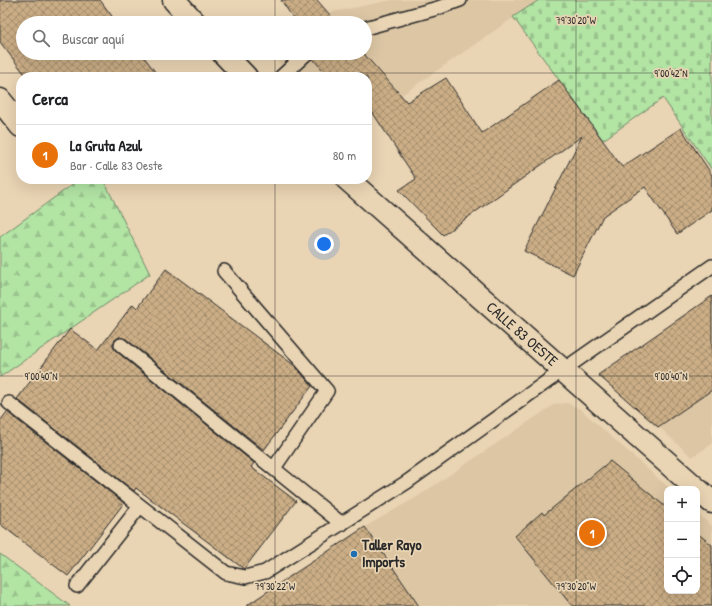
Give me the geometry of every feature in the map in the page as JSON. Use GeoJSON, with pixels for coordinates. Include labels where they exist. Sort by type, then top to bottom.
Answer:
{"type":"FeatureCollection","features":[{"type":"Feature","properties":{"kind":"street"},"geometry":{"type":"LineString","coordinates":[[174,0],[189,16]]}},
{"type":"Feature","properties":{"kind":"street"},"geometry":{"type":"LineString","coordinates":[[230,60],[241,72]]}},
{"type":"Feature","properties":{"kind":"street"},"geometry":{"type":"LineString","coordinates":[[0,100],[16,120]]}},
{"type":"Feature","properties":{"kind":"street","name":"CALLE 83 OESTE"},"geometry":{"type":"LineString","coordinates":[[353,184],[694,486]]}},
{"type":"Feature","properties":{"kind":"street","name":"CALLE 83 OESTE"},"geometry":{"type":"LineString","coordinates":[[700,492],[712,502]]}},
{"type":"Feature","properties":{"kind":"lane"},"geometry":{"type":"LineString","coordinates":[[372,26],[438,8],[460,0]]}},
{"type":"Feature","properties":{"kind":"lane"},"geometry":{"type":"LineString","coordinates":[[286,72],[299,60]]}},
{"type":"Feature","properties":{"kind":"lane"},"geometry":{"type":"LineString","coordinates":[[9,403],[226,573],[245,577],[265,572],[407,482],[563,370],[712,266]]}},
{"type":"Feature","properties":{"kind":"lane"},"geometry":{"type":"LineString","coordinates":[[224,271],[327,391],[274,468]]}},
{"type":"Feature","properties":{"kind":"lane"},"geometry":{"type":"LineString","coordinates":[[121,345],[342,524]]}},
{"type":"Feature","properties":{"kind":"lane"},"geometry":{"type":"LineString","coordinates":[[77,586],[140,506]]}},
{"type":"Feature","properties":{"kind":"shaded area"},"geometry":{"type":"Polygon","coordinates":[[[393,0],[539,0],[372,116],[372,72],[287,72],[276,60],[372,60],[372,16],[300,16],[317,1],[328,13],[393,0]]]}},
{"type":"Feature","properties":{"kind":"shaded area"},"geometry":{"type":"Polygon","coordinates":[[[712,361],[712,444],[692,457],[639,409],[712,361]]]}},
{"type":"Feature","properties":{"kind":"shaded area"},"geometry":{"type":"Polygon","coordinates":[[[567,403],[580,409],[667,486],[664,486],[664,594],[700,594],[700,516],[712,526],[712,606],[419,606],[365,527],[417,497],[555,404],[567,403]]]}},
{"type":"Feature","properties":{"kind":"green space"},"geometry":{"type":"Polygon","coordinates":[[[539,0],[712,0],[712,170],[663,98],[603,140],[513,17],[539,0]]]}},
{"type":"Feature","properties":{"kind":"green space"},"geometry":{"type":"Polygon","coordinates":[[[73,184],[105,184],[150,274],[0,377],[0,237],[73,184]]]}},
{"type":"Feature","properties":{"kind":"green space"},"geometry":{"type":"Polygon","coordinates":[[[0,554],[70,606],[0,606],[0,554]]]}},
{"type":"Feature","properties":{"kind":"building"},"geometry":{"type":"Polygon","coordinates":[[[0,0],[100,0],[112,16],[16,16],[16,60],[146,60],[155,72],[23,72],[0,42],[0,0]]]}},
{"type":"Feature","properties":{"kind":"building"},"geometry":{"type":"Polygon","coordinates":[[[281,0],[317,0],[331,16],[292,16],[281,0]]]}},
{"type":"Feature","properties":{"kind":"building"},"geometry":{"type":"Polygon","coordinates":[[[314,60],[369,60],[407,102],[446,78],[482,133],[559,80],[622,167],[681,128],[712,175],[712,210],[677,234],[645,187],[603,216],[573,275],[524,251],[582,136],[443,235],[399,190],[416,179],[372,112],[372,72],[325,72],[314,60]]]}},
{"type":"Feature","properties":{"kind":"building"},"geometry":{"type":"Polygon","coordinates":[[[166,269],[295,366],[312,386],[264,450],[126,339],[119,337],[113,343],[113,347],[116,351],[254,463],[251,467],[296,501],[244,569],[136,488],[134,491],[17,399],[70,329],[98,350],[133,304],[137,308],[166,269]]]}},
{"type":"Feature","properties":{"kind":"building"},"geometry":{"type":"Polygon","coordinates":[[[712,296],[712,390],[658,427],[598,375],[712,296]]]}},
{"type":"Feature","properties":{"kind":"building"},"geometry":{"type":"Polygon","coordinates":[[[7,412],[124,503],[68,576],[0,524],[0,421],[7,412]]]}},
{"type":"Feature","properties":{"kind":"building"},"geometry":{"type":"Polygon","coordinates":[[[610,461],[664,506],[664,594],[700,594],[700,535],[712,545],[712,606],[572,606],[515,536],[542,512],[544,515],[610,461]]]}},
{"type":"Feature","properties":{"kind":"building","name":"Taller Rayo Imports"},"geometry":{"type":"Polygon","coordinates":[[[365,527],[419,606],[246,606],[283,581],[365,527]]]}},
{"type":"Feature","properties":{"kind":"place","name":"La Gruta Azul"},"geometry":{"type":"Point","coordinates":[592,533]}},
{"type":"Feature","properties":{"kind":"place","name":"Taller Rayo Imports"},"geometry":{"type":"Point","coordinates":[354,554]}}]}
